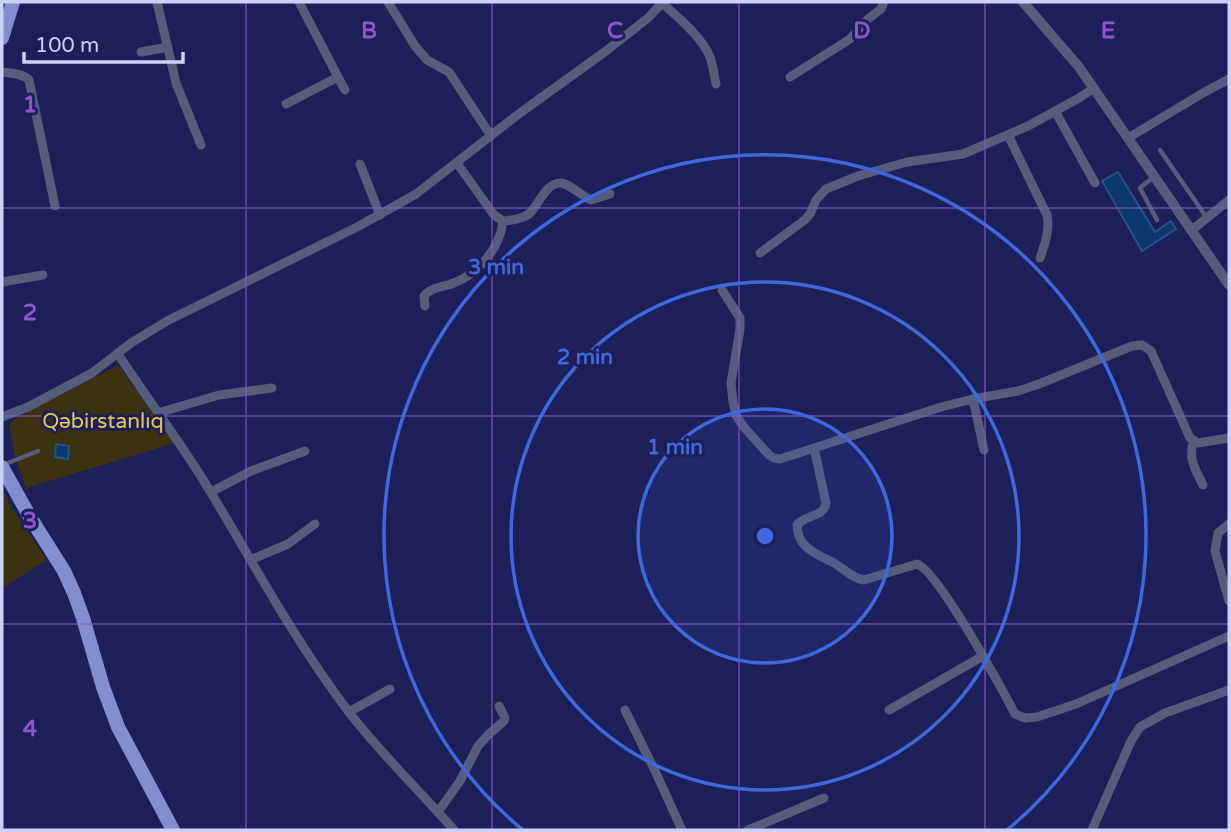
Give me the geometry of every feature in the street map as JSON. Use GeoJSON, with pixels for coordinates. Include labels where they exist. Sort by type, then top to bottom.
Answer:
{"type":"FeatureCollection","features":[{"type":"Feature","properties":{"kind":"main road"},"geometry":{"type":"LineString","coordinates":[[2,38],[11,2]]}},
{"type":"Feature","properties":{"kind":"main road"},"geometry":{"type":"LineString","coordinates":[[2,466],[64,572],[83,618],[118,727],[173,830]]}},
{"type":"Feature","properties":{"kind":"street"},"geometry":{"type":"LineString","coordinates":[[157,2],[176,83],[201,145]]}},
{"type":"Feature","properties":{"kind":"street"},"geometry":{"type":"LineString","coordinates":[[299,2],[345,90]]}},
{"type":"Feature","properties":{"kind":"street"},"geometry":{"type":"LineString","coordinates":[[388,2],[415,46],[427,60],[449,72],[491,136]]}},
{"type":"Feature","properties":{"kind":"street"},"geometry":{"type":"LineString","coordinates":[[790,76],[850,39],[881,9],[884,2]]}},
{"type":"Feature","properties":{"kind":"street"},"geometry":{"type":"LineString","coordinates":[[1023,2],[1079,67],[1227,277]]}},
{"type":"Feature","properties":{"kind":"street"},"geometry":{"type":"LineString","coordinates":[[2,418],[51,396],[92,373],[143,335],[167,321],[380,215],[416,194],[606,51],[663,3],[706,47],[716,84]]}},
{"type":"Feature","properties":{"kind":"street"},"geometry":{"type":"LineString","coordinates":[[142,52],[168,47]]}},
{"type":"Feature","properties":{"kind":"street"},"geometry":{"type":"LineString","coordinates":[[2,72],[26,76],[29,80],[55,206]]}},
{"type":"Feature","properties":{"kind":"street"},"geometry":{"type":"LineString","coordinates":[[286,104],[338,77]]}},
{"type":"Feature","properties":{"kind":"street"},"geometry":{"type":"LineString","coordinates":[[1128,138],[1229,79]]}},
{"type":"Feature","properties":{"kind":"street"},"geometry":{"type":"LineString","coordinates":[[760,253],[806,219],[816,200],[826,190],[858,176],[907,162],[964,154],[1008,135],[1094,88]]}},
{"type":"Feature","properties":{"kind":"street"},"geometry":{"type":"LineString","coordinates":[[1055,111],[1095,183]]}},
{"type":"Feature","properties":{"kind":"street"},"geometry":{"type":"LineString","coordinates":[[1008,135],[1047,215],[1049,223],[1040,258]]}},
{"type":"Feature","properties":{"kind":"street"},"geometry":{"type":"LineString","coordinates":[[457,163],[494,215],[503,221],[522,218],[550,187],[557,183],[564,183],[591,200],[610,194]]}},
{"type":"Feature","properties":{"kind":"street"},"geometry":{"type":"LineString","coordinates":[[359,164],[380,215]]}},
{"type":"Feature","properties":{"kind":"street"},"geometry":{"type":"LineString","coordinates":[[1192,230],[1229,200]]}},
{"type":"Feature","properties":{"kind":"street"},"geometry":{"type":"LineString","coordinates":[[425,306],[424,296],[428,291],[457,282],[489,257],[502,234],[503,221]]}},
{"type":"Feature","properties":{"kind":"street"},"geometry":{"type":"LineString","coordinates":[[2,282],[43,275]]}},
{"type":"Feature","properties":{"kind":"street"},"geometry":{"type":"LineString","coordinates":[[722,290],[740,318],[732,383],[736,415],[774,458],[780,459],[941,407],[1018,391],[1132,346],[1142,345],[1151,351],[1194,441],[1201,443],[1229,438]]}},
{"type":"Feature","properties":{"kind":"street"},"geometry":{"type":"LineString","coordinates":[[118,354],[211,492],[309,657],[387,759],[454,830]]}},
{"type":"Feature","properties":{"kind":"street"},"geometry":{"type":"LineString","coordinates":[[158,413],[219,395],[272,388]]}},
{"type":"Feature","properties":{"kind":"street"},"geometry":{"type":"LineString","coordinates":[[973,399],[984,450]]}},
{"type":"Feature","properties":{"kind":"street"},"geometry":{"type":"LineString","coordinates":[[1194,441],[1191,459],[1203,485]]}},
{"type":"Feature","properties":{"kind":"street"},"geometry":{"type":"LineString","coordinates":[[814,448],[826,503],[821,512],[800,520],[797,525],[799,538],[808,550],[856,579],[864,580],[917,564],[923,566],[940,587],[1016,714],[1025,718],[1037,717],[1076,705],[1229,636]]}},
{"type":"Feature","properties":{"kind":"street"},"geometry":{"type":"LineString","coordinates":[[211,492],[251,471],[304,451]]}},
{"type":"Feature","properties":{"kind":"street"},"geometry":{"type":"LineString","coordinates":[[250,560],[288,544],[315,524]]}},
{"type":"Feature","properties":{"kind":"street"},"geometry":{"type":"LineString","coordinates":[[1229,524],[1219,533],[1215,551],[1229,601]]}},
{"type":"Feature","properties":{"kind":"street"},"geometry":{"type":"LineString","coordinates":[[889,710],[983,656]]}},
{"type":"Feature","properties":{"kind":"street"},"geometry":{"type":"LineString","coordinates":[[349,712],[390,689]]}},
{"type":"Feature","properties":{"kind":"street"},"geometry":{"type":"LineString","coordinates":[[1092,830],[1130,741],[1140,727],[1165,713],[1229,690]]}},
{"type":"Feature","properties":{"kind":"street"},"geometry":{"type":"LineString","coordinates":[[438,812],[460,781],[478,746],[504,722],[505,718],[499,706]]}},
{"type":"Feature","properties":{"kind":"street"},"geometry":{"type":"LineString","coordinates":[[625,710],[682,830]]}},
{"type":"Feature","properties":{"kind":"street"},"geometry":{"type":"LineString","coordinates":[[748,830],[824,798]]}},
{"type":"Feature","properties":{"kind":"lane"},"geometry":{"type":"LineString","coordinates":[[1160,150],[1207,219]]}},
{"type":"Feature","properties":{"kind":"lane"},"geometry":{"type":"LineString","coordinates":[[1155,177],[1140,188],[1157,220]]}},
{"type":"Feature","properties":{"kind":"lane"},"geometry":{"type":"LineString","coordinates":[[2,466],[38,451]]}},
{"type":"Feature","properties":{"kind":"green space","name":"Qəbirstanlıq"},"geometry":{"type":"Polygon","coordinates":[[[118,365],[175,443],[26,488],[15,456],[9,425],[15,419],[118,365]]]}},
{"type":"Feature","properties":{"kind":"green space"},"geometry":{"type":"Polygon","coordinates":[[[2,488],[13,510],[47,560],[2,588],[2,488]]]}},
{"type":"Feature","properties":{"kind":"building"},"geometry":{"type":"Polygon","coordinates":[[[1118,172],[1155,232],[1171,221],[1176,229],[1142,251],[1102,181],[1118,172]]]}},
{"type":"Feature","properties":{"kind":"building"},"geometry":{"type":"Polygon","coordinates":[[[56,444],[69,446],[68,459],[55,457],[56,444]]]}}]}
